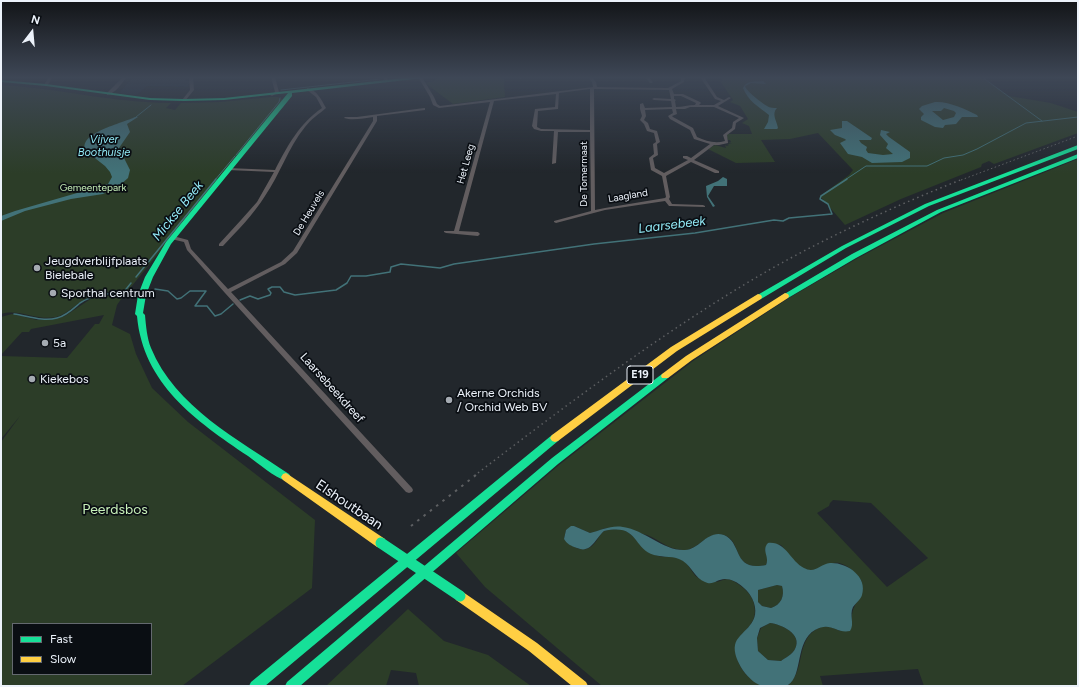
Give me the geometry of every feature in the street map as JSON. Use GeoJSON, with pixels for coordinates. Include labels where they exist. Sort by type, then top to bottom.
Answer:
{"type":"FeatureCollection","features":[{"type":"Feature","properties":{"kind":"main road","name":"Elshoutbaan"},"geometry":{"type":"LineString","coordinates":[[276,109],[174,238],[162,251],[147,281],[140,300],[139,314],[141,315],[143,336],[150,358],[167,384],[181,400],[204,419],[533,647],[582,686]]}},
{"type":"Feature","properties":{"kind":"main road","name":"E19"},"geometry":{"type":"LineString","coordinates":[[255,686],[541,449],[674,349],[773,287],[844,247],[927,205],[1078,147]]}},
{"type":"Feature","properties":{"kind":"main road","name":"E19"},"geometry":{"type":"LineString","coordinates":[[291,686],[555,461],[689,358],[785,296],[854,256],[939,211],[1078,156]]}},
{"type":"Feature","properties":{"kind":"street"},"geometry":{"type":"LineString","coordinates":[[221,245],[263,196],[305,125],[323,109]]}},
{"type":"Feature","properties":{"kind":"street"},"geometry":{"type":"LineString","coordinates":[[346,118],[357,118],[424,109]]}},
{"type":"Feature","properties":{"kind":"street","name":"Het Leeg"},"geometry":{"type":"LineString","coordinates":[[456,232],[490,109]]}},
{"type":"Feature","properties":{"kind":"street"},"geometry":{"type":"LineString","coordinates":[[545,109],[536,110],[534,126],[539,130],[592,131]]}},
{"type":"Feature","properties":{"kind":"street","name":"De Tomermaat"},"geometry":{"type":"LineString","coordinates":[[593,109],[593,212]]}},
{"type":"Feature","properties":{"kind":"street"},"geometry":{"type":"LineString","coordinates":[[643,109],[644,116],[642,120],[646,122],[648,130],[656,132],[658,142],[655,144],[656,155],[651,158],[653,169],[664,175]]}},
{"type":"Feature","properties":{"kind":"street"},"geometry":{"type":"LineString","coordinates":[[674,109],[675,114],[670,116],[671,118],[692,129],[695,138],[713,144],[722,144],[726,142],[726,134],[734,128],[734,123],[742,118],[722,109]]}},
{"type":"Feature","properties":{"kind":"street","name":"De Heuvels"},"geometry":{"type":"LineString","coordinates":[[227,292],[283,263],[295,252],[374,121],[375,115]]}},
{"type":"Feature","properties":{"kind":"street"},"geometry":{"type":"LineString","coordinates":[[554,163],[556,130]]}},
{"type":"Feature","properties":{"kind":"street"},"geometry":{"type":"LineString","coordinates":[[664,175],[691,160],[713,144]]}},
{"type":"Feature","properties":{"kind":"street"},"geometry":{"type":"LineString","coordinates":[[685,157],[717,172]]}},
{"type":"Feature","properties":{"kind":"street"},"geometry":{"type":"LineString","coordinates":[[228,169],[277,171]]}},
{"type":"Feature","properties":{"kind":"street"},"geometry":{"type":"LineString","coordinates":[[664,175],[668,197],[666,199]]}},
{"type":"Feature","properties":{"kind":"street","name":"Laagland"},"geometry":{"type":"LineString","coordinates":[[556,222],[593,212],[666,199],[671,205],[703,206]]}},
{"type":"Feature","properties":{"kind":"street"},"geometry":{"type":"LineString","coordinates":[[446,232],[478,234]]}},
{"type":"Feature","properties":{"kind":"street"},"geometry":{"type":"LineString","coordinates":[[174,238],[186,241],[191,252],[227,292]]}},
{"type":"Feature","properties":{"kind":"street","name":"Laarsebeekdreef"},"geometry":{"type":"LineString","coordinates":[[227,292],[409,490]]}},
{"type":"Feature","properties":{"kind":"green space","name":"Gemeentepark"},"geometry":{"type":"Polygon","coordinates":[[[1,109],[276,109],[127,292],[110,292],[92,296],[56,317],[49,318],[15,312],[1,314],[1,109]]]}},
{"type":"Feature","properties":{"kind":"green space"},"geometry":{"type":"Polygon","coordinates":[[[742,109],[1069,109],[1078,112],[1078,133],[994,164],[989,161],[982,164],[981,167],[901,199],[845,225],[820,196],[849,175],[853,170],[818,133],[790,139],[761,140],[775,162],[736,163],[708,149],[715,145],[726,148],[725,145],[727,146],[729,145],[727,144],[732,144],[728,143],[731,142],[730,140],[727,140],[728,139],[726,136],[728,134],[752,134],[749,126],[742,123],[748,119],[742,109]]]}},
{"type":"Feature","properties":{"kind":"green space"},"geometry":{"type":"Polygon","coordinates":[[[1078,159],[1078,686],[924,686],[918,669],[820,676],[823,686],[787,686],[797,673],[803,649],[810,634],[817,629],[826,626],[840,631],[852,620],[853,609],[861,595],[862,584],[858,576],[847,566],[840,563],[833,563],[817,569],[805,569],[794,561],[781,545],[768,543],[765,549],[768,558],[766,565],[755,566],[747,564],[742,560],[734,543],[730,538],[724,535],[713,535],[693,547],[683,550],[672,548],[652,537],[639,533],[618,529],[605,528],[590,533],[574,526],[566,530],[564,539],[577,548],[584,549],[592,546],[604,531],[615,529],[623,530],[629,533],[642,546],[655,555],[662,557],[673,557],[684,561],[695,576],[700,579],[712,582],[718,582],[726,579],[732,580],[749,594],[754,604],[755,614],[752,622],[738,640],[736,656],[746,674],[763,686],[602,686],[485,587],[456,553],[559,465],[693,361],[789,298],[858,258],[943,213],[1078,159]],[[833,500],[829,506],[817,513],[887,587],[928,558],[871,503],[833,500]]]}},
{"type":"Feature","properties":{"kind":"green space","name":"Peerdsbos"},"geometry":{"type":"Polygon","coordinates":[[[124,295],[117,305],[112,325],[130,334],[136,354],[152,388],[188,422],[315,520],[312,588],[182,686],[1,686],[1,442],[20,416],[1,439],[1,356],[67,358],[95,324],[99,324],[104,315],[31,329],[29,332],[22,332],[1,355],[1,317],[12,314],[37,320],[55,319],[65,316],[92,298],[124,295]]]}},
{"type":"Feature","properties":{"kind":"green space"},"geometry":{"type":"Polygon","coordinates":[[[777,585],[782,586],[783,590],[780,602],[771,608],[762,606],[758,602],[758,590],[777,585]]]}},
{"type":"Feature","properties":{"kind":"green space"},"geometry":{"type":"Polygon","coordinates":[[[408,609],[444,641],[488,655],[531,686],[419,686],[416,673],[391,670],[386,686],[326,686],[408,609]]]}},
{"type":"Feature","properties":{"kind":"green space"},"geometry":{"type":"Polygon","coordinates":[[[770,623],[780,625],[790,631],[794,634],[796,639],[797,644],[794,651],[781,661],[768,660],[758,651],[757,638],[761,628],[770,623]]]}},
{"type":"Feature","properties":{"kind":"water"},"geometry":{"type":"Polygon","coordinates":[[[762,109],[776,109],[774,115],[777,129],[764,129],[768,122],[769,115],[762,109]]]}},
{"type":"Feature","properties":{"kind":"water"},"geometry":{"type":"Polygon","coordinates":[[[919,109],[943,109],[941,111],[932,111],[943,120],[954,117],[956,113],[948,109],[965,109],[978,117],[962,117],[956,124],[945,125],[943,128],[935,127],[921,120],[921,117],[924,114],[919,109]]]}},
{"type":"Feature","properties":{"kind":"water","name":"Vijver Boothuisje"},"geometry":{"type":"Polygon","coordinates":[[[138,117],[127,124],[130,132],[119,148],[130,170],[128,178],[119,186],[103,194],[71,199],[25,211],[1,221],[1,216],[15,211],[108,184],[112,177],[110,172],[105,166],[86,151],[85,145],[88,139],[94,134],[138,117]]]}},
{"type":"Feature","properties":{"kind":"water"},"geometry":{"type":"Polygon","coordinates":[[[842,121],[847,121],[872,138],[871,140],[859,140],[867,147],[866,150],[868,153],[883,155],[893,154],[886,148],[888,144],[880,135],[881,130],[890,132],[886,134],[910,152],[910,158],[902,162],[872,163],[862,157],[848,154],[840,143],[846,140],[835,135],[830,130],[842,128],[842,121]]]}},
{"type":"Feature","properties":{"kind":"water"},"geometry":{"type":"Polygon","coordinates":[[[723,177],[727,179],[727,186],[714,186],[708,196],[715,206],[713,207],[707,197],[706,186],[723,177]]]}},
{"type":"Feature","properties":{"kind":"water"},"geometry":{"type":"Polygon","coordinates":[[[571,526],[574,526],[590,533],[610,527],[623,527],[639,532],[669,547],[685,550],[690,549],[713,535],[724,535],[734,544],[743,561],[755,566],[766,565],[767,559],[765,548],[768,543],[774,543],[784,548],[799,565],[808,570],[830,563],[836,563],[849,568],[859,576],[862,582],[862,595],[852,610],[852,625],[850,631],[841,631],[825,627],[815,630],[809,635],[804,642],[793,681],[786,686],[759,685],[743,670],[736,657],[735,651],[737,640],[752,623],[755,611],[754,603],[750,595],[743,587],[734,581],[725,579],[713,583],[705,582],[680,559],[658,556],[647,552],[634,537],[623,530],[615,529],[604,531],[592,545],[586,549],[582,549],[571,546],[565,541],[566,530],[571,526]],[[777,585],[758,590],[758,602],[762,606],[771,608],[780,602],[783,590],[782,586],[777,585]],[[770,623],[760,628],[757,638],[758,651],[768,660],[781,661],[794,651],[797,644],[796,639],[794,634],[790,631],[780,625],[770,623]]]}},
{"type":"Feature","properties":{"kind":"waterway"},"geometry":{"type":"LineString","coordinates":[[136,117],[146,109]]}},
{"type":"Feature","properties":{"kind":"waterway","name":"Mickse Beek"},"geometry":{"type":"LineString","coordinates":[[236,155],[273,109]]}},
{"type":"Feature","properties":{"kind":"waterway"},"geometry":{"type":"LineString","coordinates":[[1026,109],[1042,121]]}},
{"type":"Feature","properties":{"kind":"waterway","name":"Laarsebeek"},"geometry":{"type":"LineString","coordinates":[[845,180],[866,166],[927,166],[944,158],[963,155],[977,149],[1026,123],[1078,117]]}},
{"type":"Feature","properties":{"kind":"waterway","name":"Mickse Beek"},"geometry":{"type":"LineString","coordinates":[[215,180],[235,156]]}},
{"type":"Feature","properties":{"kind":"waterway","name":"Mickse Beek"},"geometry":{"type":"LineString","coordinates":[[136,277],[216,179]]}},
{"type":"Feature","properties":{"kind":"waterway","name":"Laarsebeek"},"geometry":{"type":"LineString","coordinates":[[240,300],[250,296],[258,299],[270,295],[271,293],[268,289],[272,287],[280,287],[284,292],[295,295],[336,290],[347,283],[351,276],[366,276],[390,272],[391,267],[401,264],[440,268],[454,264],[594,244],[695,233],[774,220],[783,221],[789,218],[832,214],[828,204],[820,199],[821,196],[847,179]]}},
{"type":"Feature","properties":{"kind":"waterway","name":"Mickse Beek"},"geometry":{"type":"LineString","coordinates":[[123,293],[131,283]]}},
{"type":"Feature","properties":{"kind":"waterway","name":"Laarsebeek"},"geometry":{"type":"LineString","coordinates":[[155,289],[168,291],[177,299],[181,298],[190,291],[206,291],[195,306],[207,306],[215,316],[221,314],[233,304]]}},
{"type":"Feature","properties":{"kind":"waterway","name":"Laarsebeek"},"geometry":{"type":"LineString","coordinates":[[14,314],[41,319],[52,319],[63,316],[80,303],[96,296],[125,293]]}},
{"type":"Feature","properties":{"kind":"railway"},"geometry":{"type":"LineString","coordinates":[[961,180],[1078,136]]}},
{"type":"Feature","properties":{"kind":"railway"},"geometry":{"type":"LineString","coordinates":[[474,476],[618,368],[692,317],[730,293],[792,257],[840,233],[914,199],[963,179]]}},
{"type":"Feature","properties":{"kind":"railway"},"geometry":{"type":"LineString","coordinates":[[411,526],[476,475]]}},
{"type":"Feature","properties":{"kind":"traffic: fast"},"geometry":{"type":"LineString","coordinates":[[278,109],[168,243],[149,277],[142,295],[139,314],[141,315],[147,348],[157,369],[171,388],[206,422],[286,477]]}},
{"type":"Feature","properties":{"kind":"traffic: fast"},"geometry":{"type":"LineString","coordinates":[[758,297],[844,247],[927,205],[1078,147]]}},
{"type":"Feature","properties":{"kind":"traffic: fast"},"geometry":{"type":"LineString","coordinates":[[785,296],[854,256],[939,211],[1078,156]]}},
{"type":"Feature","properties":{"kind":"traffic: fast"},"geometry":{"type":"LineString","coordinates":[[291,686],[555,461],[665,376]]}},
{"type":"Feature","properties":{"kind":"traffic: fast"},"geometry":{"type":"LineString","coordinates":[[255,686],[555,438]]}},
{"type":"Feature","properties":{"kind":"traffic: fast"},"geometry":{"type":"LineString","coordinates":[[381,543],[460,596]]}},
{"type":"Feature","properties":{"kind":"traffic: slow"},"geometry":{"type":"LineString","coordinates":[[665,376],[689,358],[785,296]]}},
{"type":"Feature","properties":{"kind":"traffic: slow"},"geometry":{"type":"LineString","coordinates":[[555,438],[674,349],[758,297]]}},
{"type":"Feature","properties":{"kind":"traffic: slow"},"geometry":{"type":"LineString","coordinates":[[286,477],[381,543]]}},
{"type":"Feature","properties":{"kind":"traffic: slow"},"geometry":{"type":"LineString","coordinates":[[460,596],[533,647],[582,686]]}},
{"type":"Feature","properties":{"kind":"place","name":"Jeugdverblijfplaats Bielebale"},"geometry":{"type":"Point","coordinates":[37,268]}},
{"type":"Feature","properties":{"kind":"place","name":"Sporthal centrum"},"geometry":{"type":"Point","coordinates":[53,293]}},
{"type":"Feature","properties":{"kind":"place","name":"5a"},"geometry":{"type":"Point","coordinates":[45,343]}},
{"type":"Feature","properties":{"kind":"place","name":"Kiekebos"},"geometry":{"type":"Point","coordinates":[32,379]}},
{"type":"Feature","properties":{"kind":"place","name":"Akerne Orchids / Orchid Web BV"},"geometry":{"type":"Point","coordinates":[449,400]}}]}
